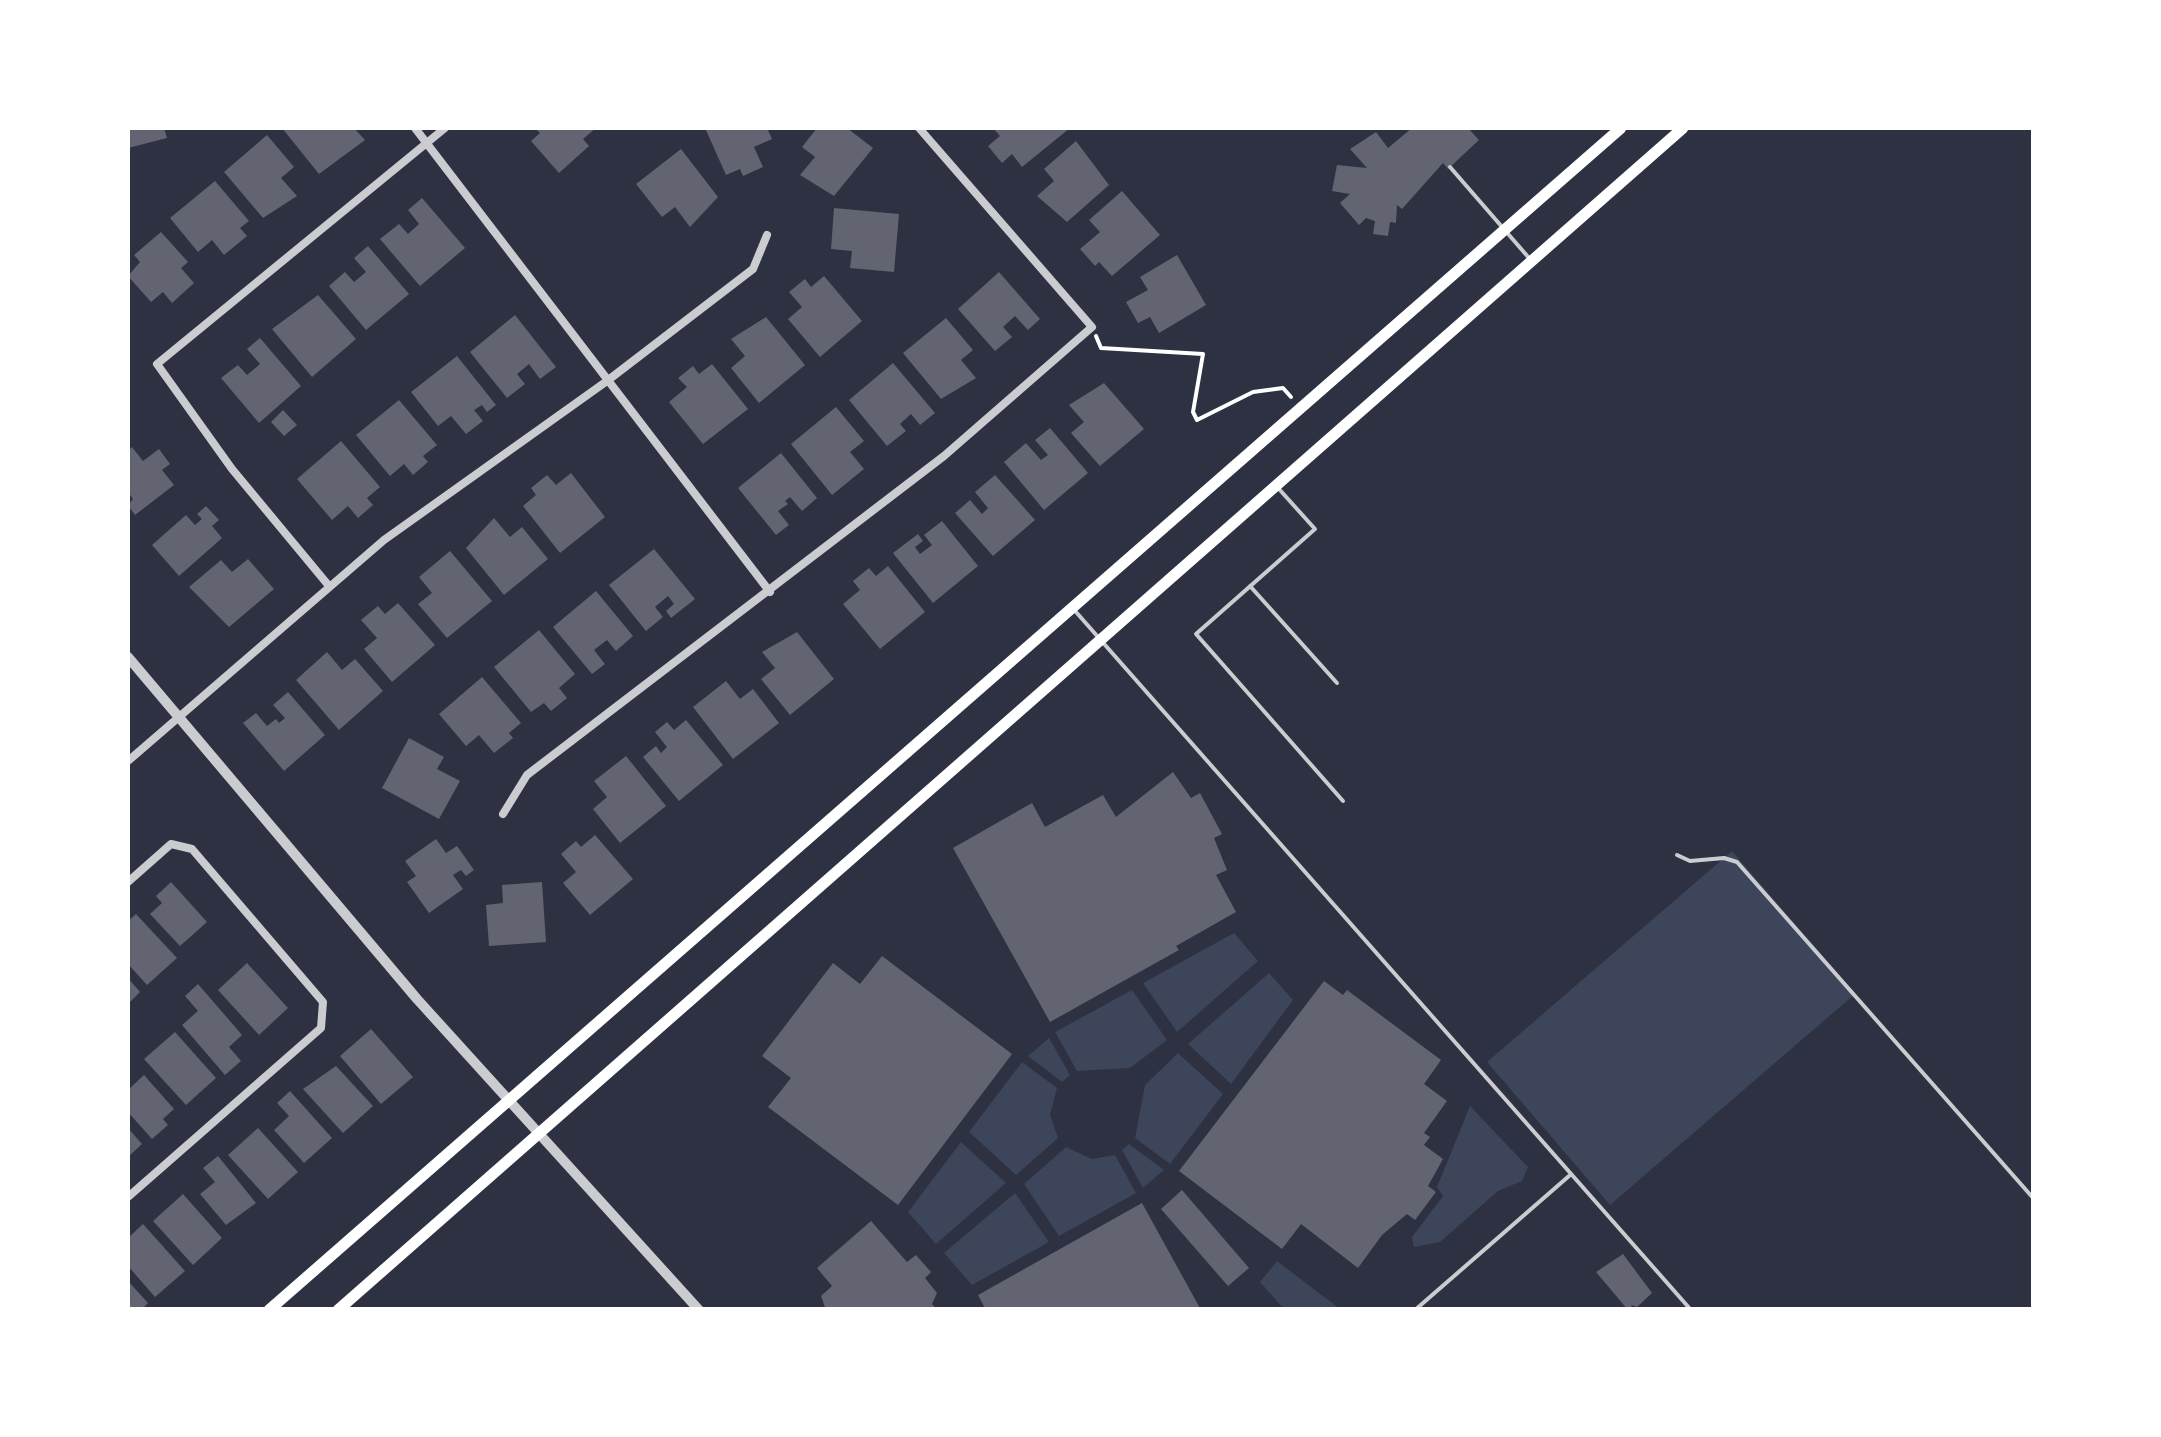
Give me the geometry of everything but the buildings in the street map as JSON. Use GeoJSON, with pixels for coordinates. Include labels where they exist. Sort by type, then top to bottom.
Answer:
{"type":"FeatureCollection","features":[{"type":"Feature","properties":{"kind":"main road"},"geometry":{"type":"LineString","coordinates":[[269,1310],[1621,128]]}},
{"type":"Feature","properties":{"kind":"main road"},"geometry":{"type":"LineString","coordinates":[[338,1310],[1682,128]]}},
{"type":"Feature","properties":{"kind":"street"},"geometry":{"type":"LineString","coordinates":[[415,128],[770,592]]}},
{"type":"Feature","properties":{"kind":"street"},"geometry":{"type":"LineString","coordinates":[[329,586],[232,469],[158,364],[445,128]]}},
{"type":"Feature","properties":{"kind":"street"},"geometry":{"type":"LineString","coordinates":[[504,814],[527,775],[944,456],[1092,327],[919,128]]}},
{"type":"Feature","properties":{"kind":"street"},"geometry":{"type":"LineString","coordinates":[[128,761],[384,540],[607,381],[752,269],[767,235]]}},
{"type":"Feature","properties":{"kind":"street"},"geometry":{"type":"LineString","coordinates":[[128,657],[417,999],[699,1310]]}},
{"type":"Feature","properties":{"kind":"street"},"geometry":{"type":"LineString","coordinates":[[128,882],[171,844],[192,848],[323,1002],[321,1028],[128,1197]]}},
{"type":"Feature","properties":{"kind":"lane"},"geometry":{"type":"LineString","coordinates":[[1450,167],[1531,260]]}},
{"type":"Feature","properties":{"kind":"lane"},"geometry":{"type":"LineString","coordinates":[[1277,486],[1315,530],[1196,634],[1343,802]]}},
{"type":"Feature","properties":{"kind":"lane"},"geometry":{"type":"LineString","coordinates":[[1250,586],[1336,684]]}},
{"type":"Feature","properties":{"kind":"lane"},"geometry":{"type":"LineString","coordinates":[[1072,608],[1691,1310]]}},
{"type":"Feature","properties":{"kind":"lane"},"geometry":{"type":"LineString","coordinates":[[1678,855],[1690,861],[1724,858],[1737,862],[2034,1199]]}},
{"type":"Feature","properties":{"kind":"lane"},"geometry":{"type":"LineString","coordinates":[[1415,1310],[1569,1176]]}},
{"type":"Feature","properties":{"kind":"path"},"geometry":{"type":"LineString","coordinates":[[1092,327],[1101,348],[1204,354],[1193,412],[1197,420],[1266,388],[1283,388],[1301,409]]}},
{"type":"Feature","properties":{"kind":"shaded area"},"geometry":{"type":"Polygon","coordinates":[[[1732,851],[1855,994],[1610,1205],[1487,1062],[1732,851]]]}},
{"type":"Feature","properties":{"kind":"shaded area"},"geometry":{"type":"Polygon","coordinates":[[[1234,933],[1258,961],[1177,1032],[1143,983],[1234,933]]]}},
{"type":"Feature","properties":{"kind":"shaded area"},"geometry":{"type":"Polygon","coordinates":[[[1269,973],[1293,1000],[1231,1084],[1188,1044],[1269,973]]]}},
{"type":"Feature","properties":{"kind":"shaded area"},"geometry":{"type":"Polygon","coordinates":[[[1132,990],[1167,1040],[1130,1068],[1077,1071],[1055,1032],[1132,990]]]}},
{"type":"Feature","properties":{"kind":"shaded area"},"geometry":{"type":"Polygon","coordinates":[[[1049,1038],[1070,1075],[1062,1082],[1028,1056],[1049,1038]]]}},
{"type":"Feature","properties":{"kind":"shaded area"},"geometry":{"type":"Polygon","coordinates":[[[1178,1053],[1223,1094],[1170,1164],[1135,1138],[1145,1085],[1178,1053]]]}},
{"type":"Feature","properties":{"kind":"shaded area"},"geometry":{"type":"Polygon","coordinates":[[[1022,1062],[1057,1088],[1050,1115],[1058,1138],[1016,1175],[969,1132],[1022,1062]]]}},
{"type":"Feature","properties":{"kind":"shaded area"},"geometry":{"type":"Polygon","coordinates":[[[1470,1106],[1528,1167],[1522,1181],[1498,1191],[1440,1242],[1414,1247],[1412,1237],[1443,1196],[1437,1187],[1470,1106]]]}},
{"type":"Feature","properties":{"kind":"shaded area"},"geometry":{"type":"Polygon","coordinates":[[[961,1142],[1006,1183],[936,1244],[908,1212],[961,1142]]]}},
{"type":"Feature","properties":{"kind":"shaded area"},"geometry":{"type":"Polygon","coordinates":[[[1129,1144],[1164,1170],[1143,1188],[1122,1150],[1129,1144]]]}},
{"type":"Feature","properties":{"kind":"shaded area"},"geometry":{"type":"Polygon","coordinates":[[[1066,1147],[1092,1159],[1115,1155],[1136,1193],[1059,1236],[1024,1184],[1066,1147]]]}},
{"type":"Feature","properties":{"kind":"shaded area"},"geometry":{"type":"Polygon","coordinates":[[[1015,1193],[1049,1242],[972,1285],[944,1253],[1015,1193]]]}},
{"type":"Feature","properties":{"kind":"shaded area"},"geometry":{"type":"Polygon","coordinates":[[[1277,1261],[1340,1309],[1284,1309],[1260,1282],[1277,1261]]]}}]}
